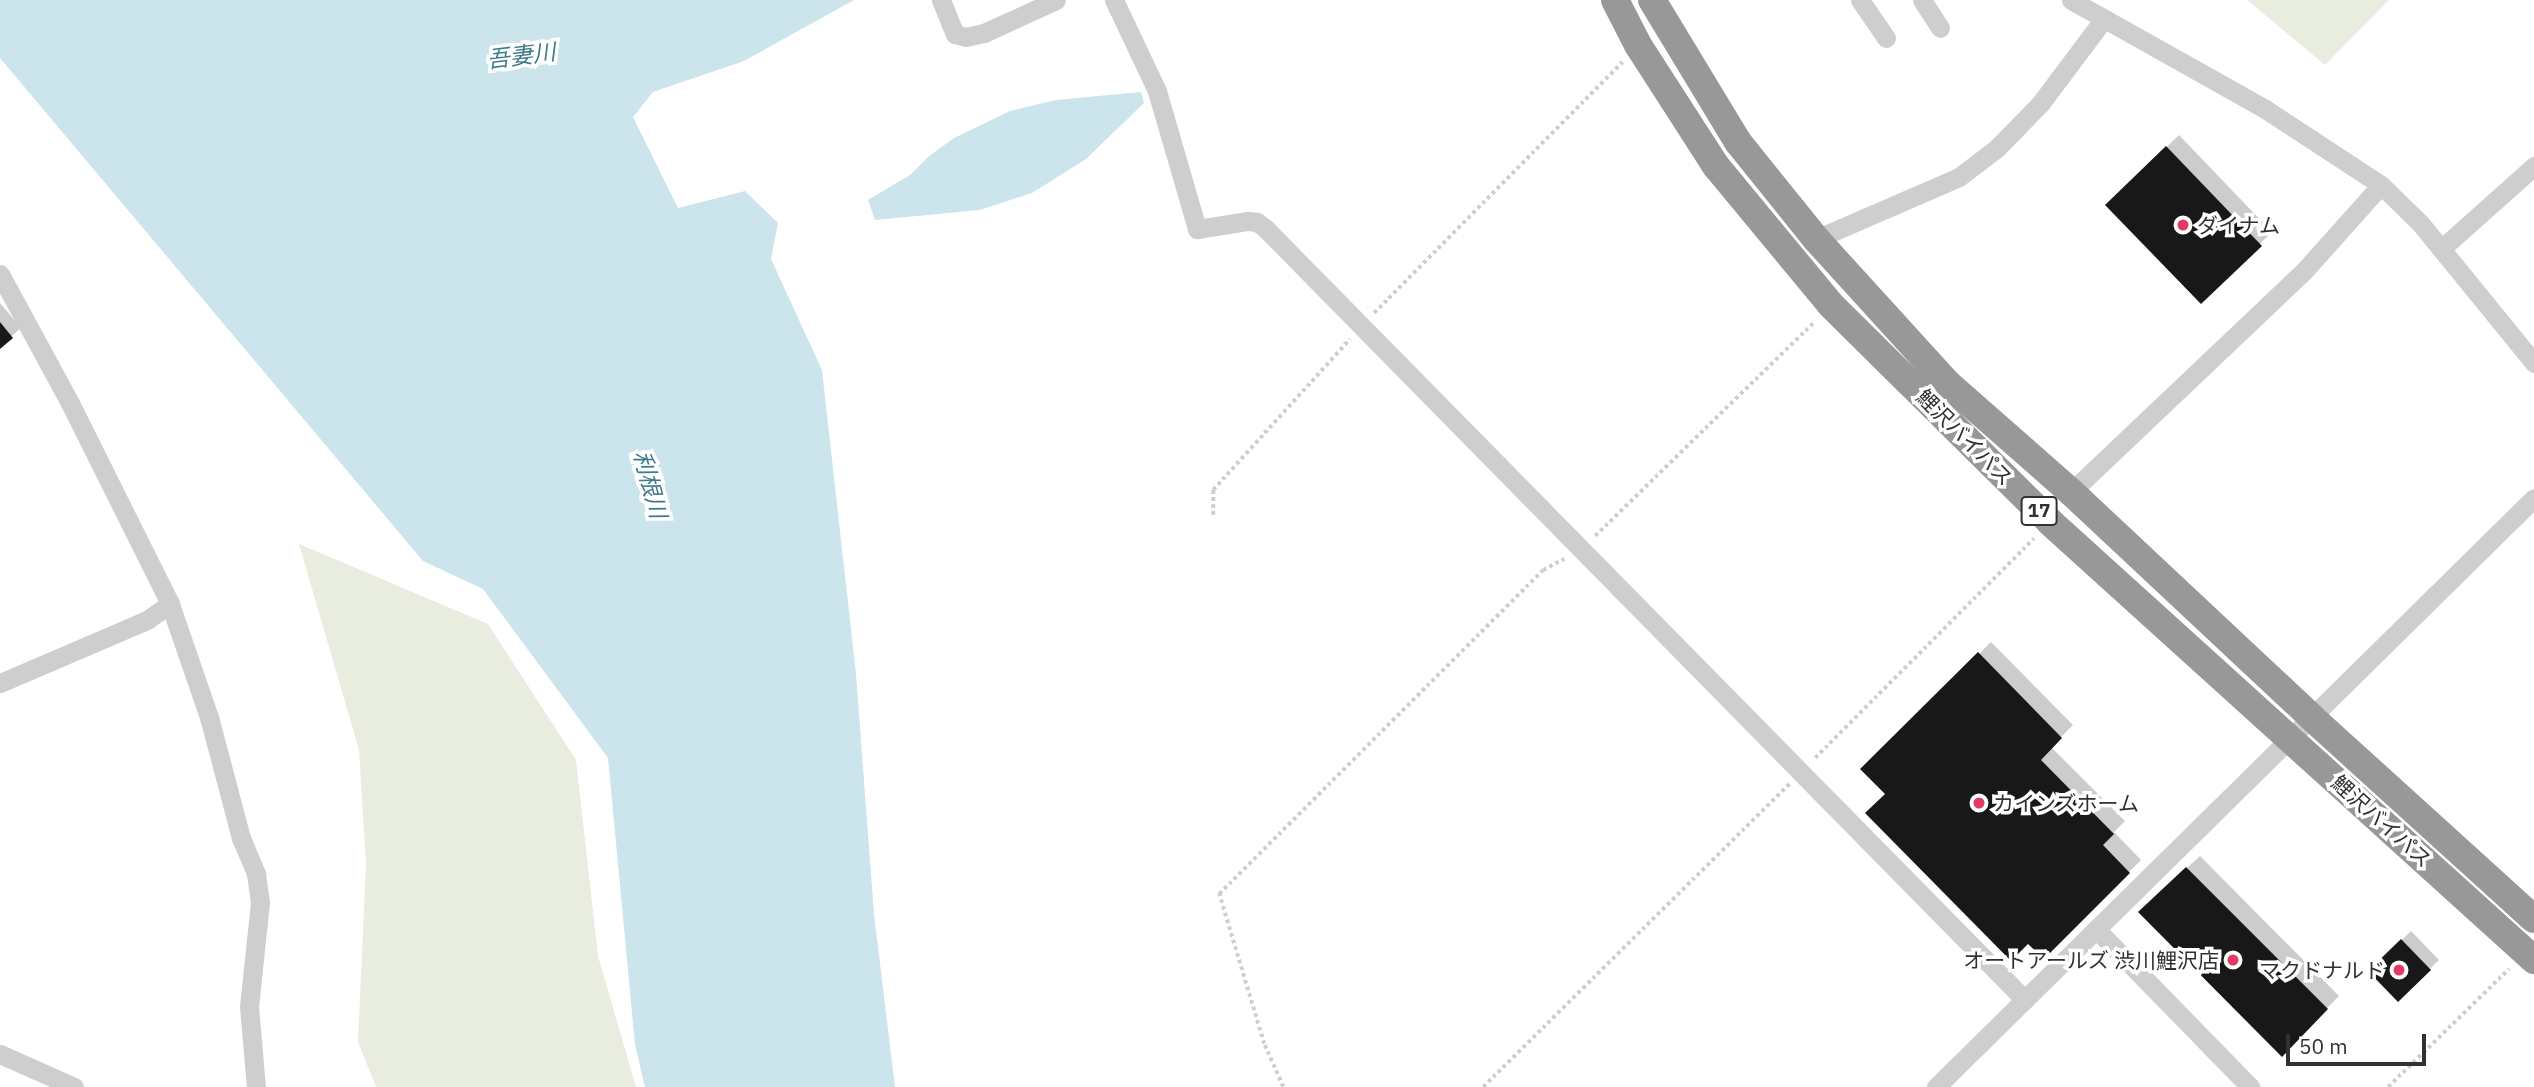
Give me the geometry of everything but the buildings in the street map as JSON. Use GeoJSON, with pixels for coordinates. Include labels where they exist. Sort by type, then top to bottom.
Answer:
{"type":"FeatureCollection","features":[{"type":"Feature","properties":{"kind":"highway","name":"鯉沢バイパス"},"geometry":{"type":"LineString","coordinates":[[1615,0],[1638,45],[1716,166],[1831,305],[2050,522],[2530,957]]}},
{"type":"Feature","properties":{"kind":"highway","name":"鯉沢バイパス"},"geometry":{"type":"LineString","coordinates":[[1652,0],[1738,142],[1816,239],[1947,383],[2071,492],[2310,716],[2534,919]]}},
{"type":"Feature","properties":{"kind":"street"},"geometry":{"type":"LineString","coordinates":[[941,0],[955,34],[966,37],[984,33],[1056,0]]}},
{"type":"Feature","properties":{"kind":"street"},"geometry":{"type":"LineString","coordinates":[[1114,0],[1157,92],[1197,229],[1257,222],[1582,548],[2025,1000]]}},
{"type":"Feature","properties":{"kind":"street"},"geometry":{"type":"LineString","coordinates":[[1860,0],[1885,37]]}},
{"type":"Feature","properties":{"kind":"street"},"geometry":{"type":"LineString","coordinates":[[1922,0],[1940,27]]}},
{"type":"Feature","properties":{"kind":"street"},"geometry":{"type":"LineString","coordinates":[[2071,0],[2265,110],[2381,185],[2441,249],[2534,363]]}},
{"type":"Feature","properties":{"kind":"street"},"geometry":{"type":"LineString","coordinates":[[1816,239],[1959,177],[1997,148],[2040,104],[2104,20]]}},
{"type":"Feature","properties":{"kind":"street"},"geometry":{"type":"LineString","coordinates":[[2441,249],[2534,166]]}},
{"type":"Feature","properties":{"kind":"street"},"geometry":{"type":"LineString","coordinates":[[2071,492],[2304,271],[2381,185]]}},
{"type":"Feature","properties":{"kind":"street"},"geometry":{"type":"LineString","coordinates":[[0,274],[69,403],[170,604],[209,717],[241,838],[256,874],[260,902],[249,1006],[256,1087]]}},
{"type":"Feature","properties":{"kind":"street"},"geometry":{"type":"LineString","coordinates":[[1936,1087],[2289,736],[2534,498]]}},
{"type":"Feature","properties":{"kind":"street"},"geometry":{"type":"LineString","coordinates":[[0,683],[147,620],[170,604]]}},
{"type":"Feature","properties":{"kind":"street"},"geometry":{"type":"LineString","coordinates":[[2096,929],[2250,1087]]}},
{"type":"Feature","properties":{"kind":"street"},"geometry":{"type":"LineString","coordinates":[[0,1054],[74,1087]]}},
{"type":"Feature","properties":{"kind":"path"},"geometry":{"type":"LineString","coordinates":[[1213,515],[1213,490],[1361,326],[1638,45]]}},
{"type":"Feature","properties":{"kind":"path"},"geometry":{"type":"LineString","coordinates":[[1283,1087],[1264,1044],[1219,894],[1543,570],[1582,548],[1831,305]]}},
{"type":"Feature","properties":{"kind":"path"},"geometry":{"type":"LineString","coordinates":[[1483,1087],[2050,522]]}},
{"type":"Feature","properties":{"kind":"path"},"geometry":{"type":"LineString","coordinates":[[2388,1087],[2530,957]]}},
{"type":"Feature","properties":{"kind":"shaded area"},"geometry":{"type":"Polygon","coordinates":[[[2247,0],[2389,0],[2325,65],[2247,0]]]}},
{"type":"Feature","properties":{"kind":"shaded area"},"geometry":{"type":"Polygon","coordinates":[[[299,544],[488,624],[576,760],[598,956],[636,1087],[376,1087],[358,1042],[366,864],[359,750],[299,544]]]}},
{"type":"Feature","properties":{"kind":"water"},"geometry":{"type":"Polygon","coordinates":[[[0,0],[854,0],[744,61],[653,92],[633,117],[678,208],[745,191],[778,223],[771,259],[822,370],[856,674],[874,914],[895,1087],[645,1087],[635,1045],[608,758],[483,589],[423,561],[0,58],[0,0]]]}},
{"type":"Feature","properties":{"kind":"water"},"geometry":{"type":"Polygon","coordinates":[[[1141,92],[1144,103],[1086,159],[1032,193],[980,210],[875,220],[868,200],[910,175],[928,157],[954,138],[1010,111],[1056,100],[1141,92]]]}},
{"type":"Feature","properties":{"kind":"place","name":"ダイナム"},"geometry":{"type":"Point","coordinates":[2183,225]}},
{"type":"Feature","properties":{"kind":"place","name":"カインズホーム"},"geometry":{"type":"Point","coordinates":[1979,803]}},
{"type":"Feature","properties":{"kind":"place","name":"オートアールズ 渋川鯉沢店"},"geometry":{"type":"Point","coordinates":[2233,960]}},
{"type":"Feature","properties":{"kind":"place","name":"マクドナルド"},"geometry":{"type":"Point","coordinates":[2399,970]}},
{"type":"Feature","properties":{"kind":"water label","name":"吾妻川"},"geometry":{"type":"Point","coordinates":[521,55]}},
{"type":"Feature","properties":{"kind":"water label","name":"利根川"},"geometry":{"type":"Point","coordinates":[651,484]}}]}
